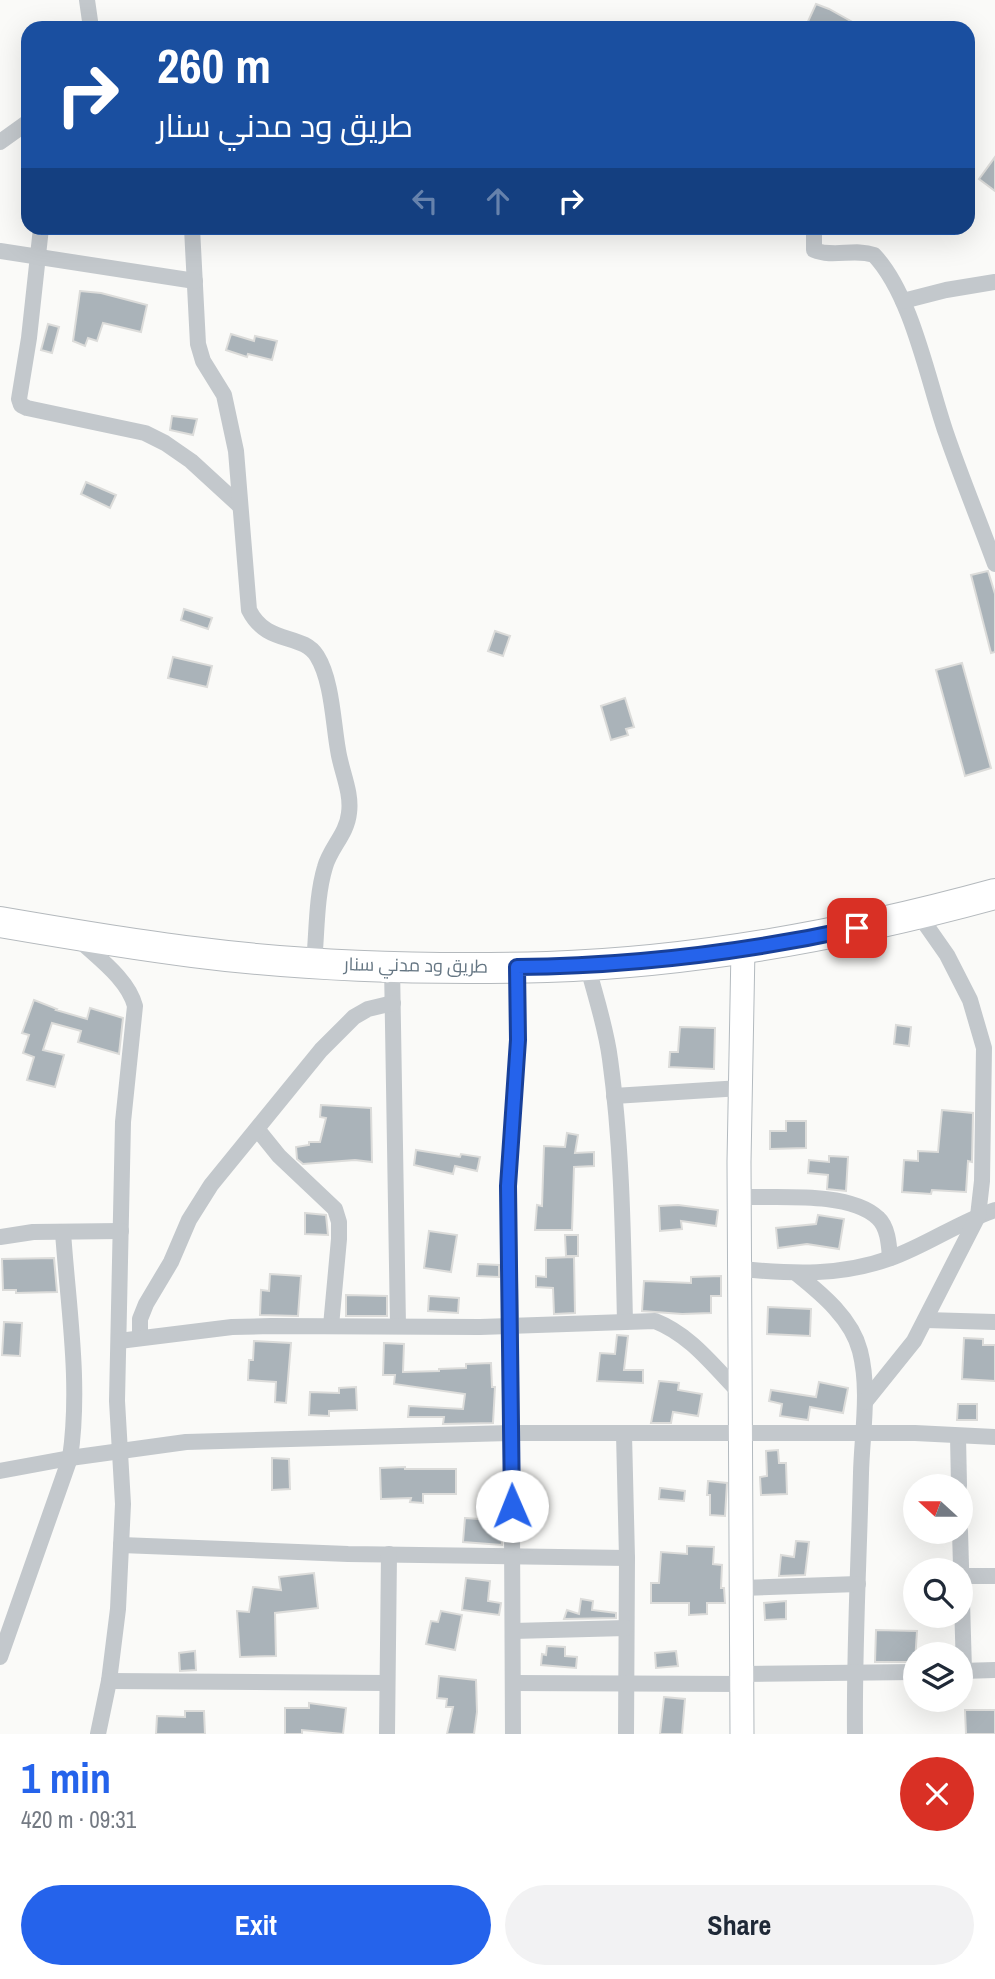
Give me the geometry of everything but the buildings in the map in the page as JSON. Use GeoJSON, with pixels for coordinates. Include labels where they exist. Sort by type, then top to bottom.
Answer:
{"type":"FeatureCollection","features":[{"type":"Feature","properties":{"kind":"highway","name":"طريق ود مدني سنار"},"geometry":{"type":"LineString","coordinates":[[0,922],[195,952],[314,963],[517,967],[587,964],[743,949],[919,915],[995,894]]}},
{"type":"Feature","properties":{"kind":"street"},"geometry":{"type":"LineString","coordinates":[[87,0],[90,21]]}},
{"type":"Feature","properties":{"kind":"street"},"geometry":{"type":"LineString","coordinates":[[0,142],[21,127]]}},
{"type":"Feature","properties":{"kind":"street"},"geometry":{"type":"LineString","coordinates":[[40,235],[29,338],[19,399],[21,405],[145,433],[191,461],[240,506]]}},
{"type":"Feature","properties":{"kind":"street"},"geometry":{"type":"LineString","coordinates":[[192,235],[198,344],[203,361],[224,396],[236,451],[249,610],[255,622],[268,633],[310,647],[318,657],[325,672],[338,753],[349,796],[346,826],[325,864],[314,963]]}},
{"type":"Feature","properties":{"kind":"street"},"geometry":{"type":"LineString","coordinates":[[814,235],[814,250],[840,254],[867,252],[874,255],[903,301],[946,432],[995,564]]}},
{"type":"Feature","properties":{"kind":"street"},"geometry":{"type":"LineString","coordinates":[[0,251],[195,281]]}},
{"type":"Feature","properties":{"kind":"street"},"geometry":{"type":"LineString","coordinates":[[903,301],[995,282]]}},
{"type":"Feature","properties":{"kind":"street"},"geometry":{"type":"LineString","coordinates":[[865,1402],[914,1341],[926,1320],[978,1216],[982,1181],[984,1048],[970,1000],[947,955],[919,915]]}},
{"type":"Feature","properties":{"kind":"street"},"geometry":{"type":"LineString","coordinates":[[73,935],[107,966],[132,996],[135,1006],[123,1122],[117,1401],[123,1504],[118,1609],[109,1681],[98,1734]]}},
{"type":"Feature","properties":{"kind":"street"},"geometry":{"type":"LineString","coordinates":[[742,1734],[740,1197],[743,949]]}},
{"type":"Feature","properties":{"kind":"street"},"geometry":{"type":"LineString","coordinates":[[587,964],[610,1056],[620,1164],[625,1322]]}},
{"type":"Feature","properties":{"kind":"street"},"geometry":{"type":"LineString","coordinates":[[391,966],[398,1326]]}},
{"type":"Feature","properties":{"kind":"street"},"geometry":{"type":"LineString","coordinates":[[513,1734],[508,1186],[518,1040],[517,967]]}},
{"type":"Feature","properties":{"kind":"street"},"geometry":{"type":"LineString","coordinates":[[140,1338],[140,1319],[146,1304],[171,1262],[189,1220],[211,1185],[321,1051],[354,1017],[368,1009],[393,1003]]}},
{"type":"Feature","properties":{"kind":"street"},"geometry":{"type":"LineString","coordinates":[[614,1096],[741,1088]]}},
{"type":"Feature","properties":{"kind":"street"},"geometry":{"type":"LineString","coordinates":[[982,1137],[995,1119]]}},
{"type":"Feature","properties":{"kind":"street"},"geometry":{"type":"LineString","coordinates":[[258,1130],[279,1156],[335,1209],[339,1222],[339,1239],[331,1326]]}},
{"type":"Feature","properties":{"kind":"street"},"geometry":{"type":"LineString","coordinates":[[740,1197],[829,1200],[855,1204],[879,1218],[889,1239],[890,1258]]}},
{"type":"Feature","properties":{"kind":"street"},"geometry":{"type":"LineString","coordinates":[[741,1269],[797,1274],[837,1272],[890,1258],[995,1210]]}},
{"type":"Feature","properties":{"kind":"street"},"geometry":{"type":"LineString","coordinates":[[0,1237],[33,1232],[121,1231]]}},
{"type":"Feature","properties":{"kind":"street"},"geometry":{"type":"LineString","coordinates":[[0,1657],[70,1458],[74,1429],[73,1384],[63,1232]]}},
{"type":"Feature","properties":{"kind":"street"},"geometry":{"type":"LineString","coordinates":[[797,1274],[841,1315],[860,1351],[865,1402],[855,1734]]}},
{"type":"Feature","properties":{"kind":"street"},"geometry":{"type":"LineString","coordinates":[[926,1320],[995,1322]]}},
{"type":"Feature","properties":{"kind":"street"},"geometry":{"type":"LineString","coordinates":[[119,1341],[232,1327],[511,1326],[655,1321],[673,1328],[694,1345],[740,1393]]}},
{"type":"Feature","properties":{"kind":"street"},"geometry":{"type":"LineString","coordinates":[[0,1471],[186,1442],[510,1433],[995,1437]]}},
{"type":"Feature","properties":{"kind":"street"},"geometry":{"type":"LineString","coordinates":[[624,1434],[627,1558],[626,1734]]}},
{"type":"Feature","properties":{"kind":"street"},"geometry":{"type":"LineString","coordinates":[[958,1436],[959,1474]]}},
{"type":"Feature","properties":{"kind":"street"},"geometry":{"type":"LineString","coordinates":[[121,1545],[389,1554],[627,1558]]}},
{"type":"Feature","properties":{"kind":"street"},"geometry":{"type":"LineString","coordinates":[[387,1734],[389,1554]]}},
{"type":"Feature","properties":{"kind":"street"},"geometry":{"type":"LineString","coordinates":[[973,1576],[995,1576]]}},
{"type":"Feature","properties":{"kind":"street"},"geometry":{"type":"LineString","coordinates":[[742,1588],[858,1584]]}},
{"type":"Feature","properties":{"kind":"street"},"geometry":{"type":"LineString","coordinates":[[513,1631],[626,1628]]}},
{"type":"Feature","properties":{"kind":"street"},"geometry":{"type":"LineString","coordinates":[[973,1671],[995,1670]]}},
{"type":"Feature","properties":{"kind":"street"},"geometry":{"type":"LineString","coordinates":[[513,1683],[625,1683],[903,1672]]}},
{"type":"Feature","properties":{"kind":"street"},"geometry":{"type":"LineString","coordinates":[[109,1681],[387,1683]]}},
{"type":"Feature","properties":{"kind":"route"},"geometry":{"type":"LineString","coordinates":[[512,1506],[508,1186],[518,1040],[517,967],[587,964],[743,949],[857,928]]}}]}
